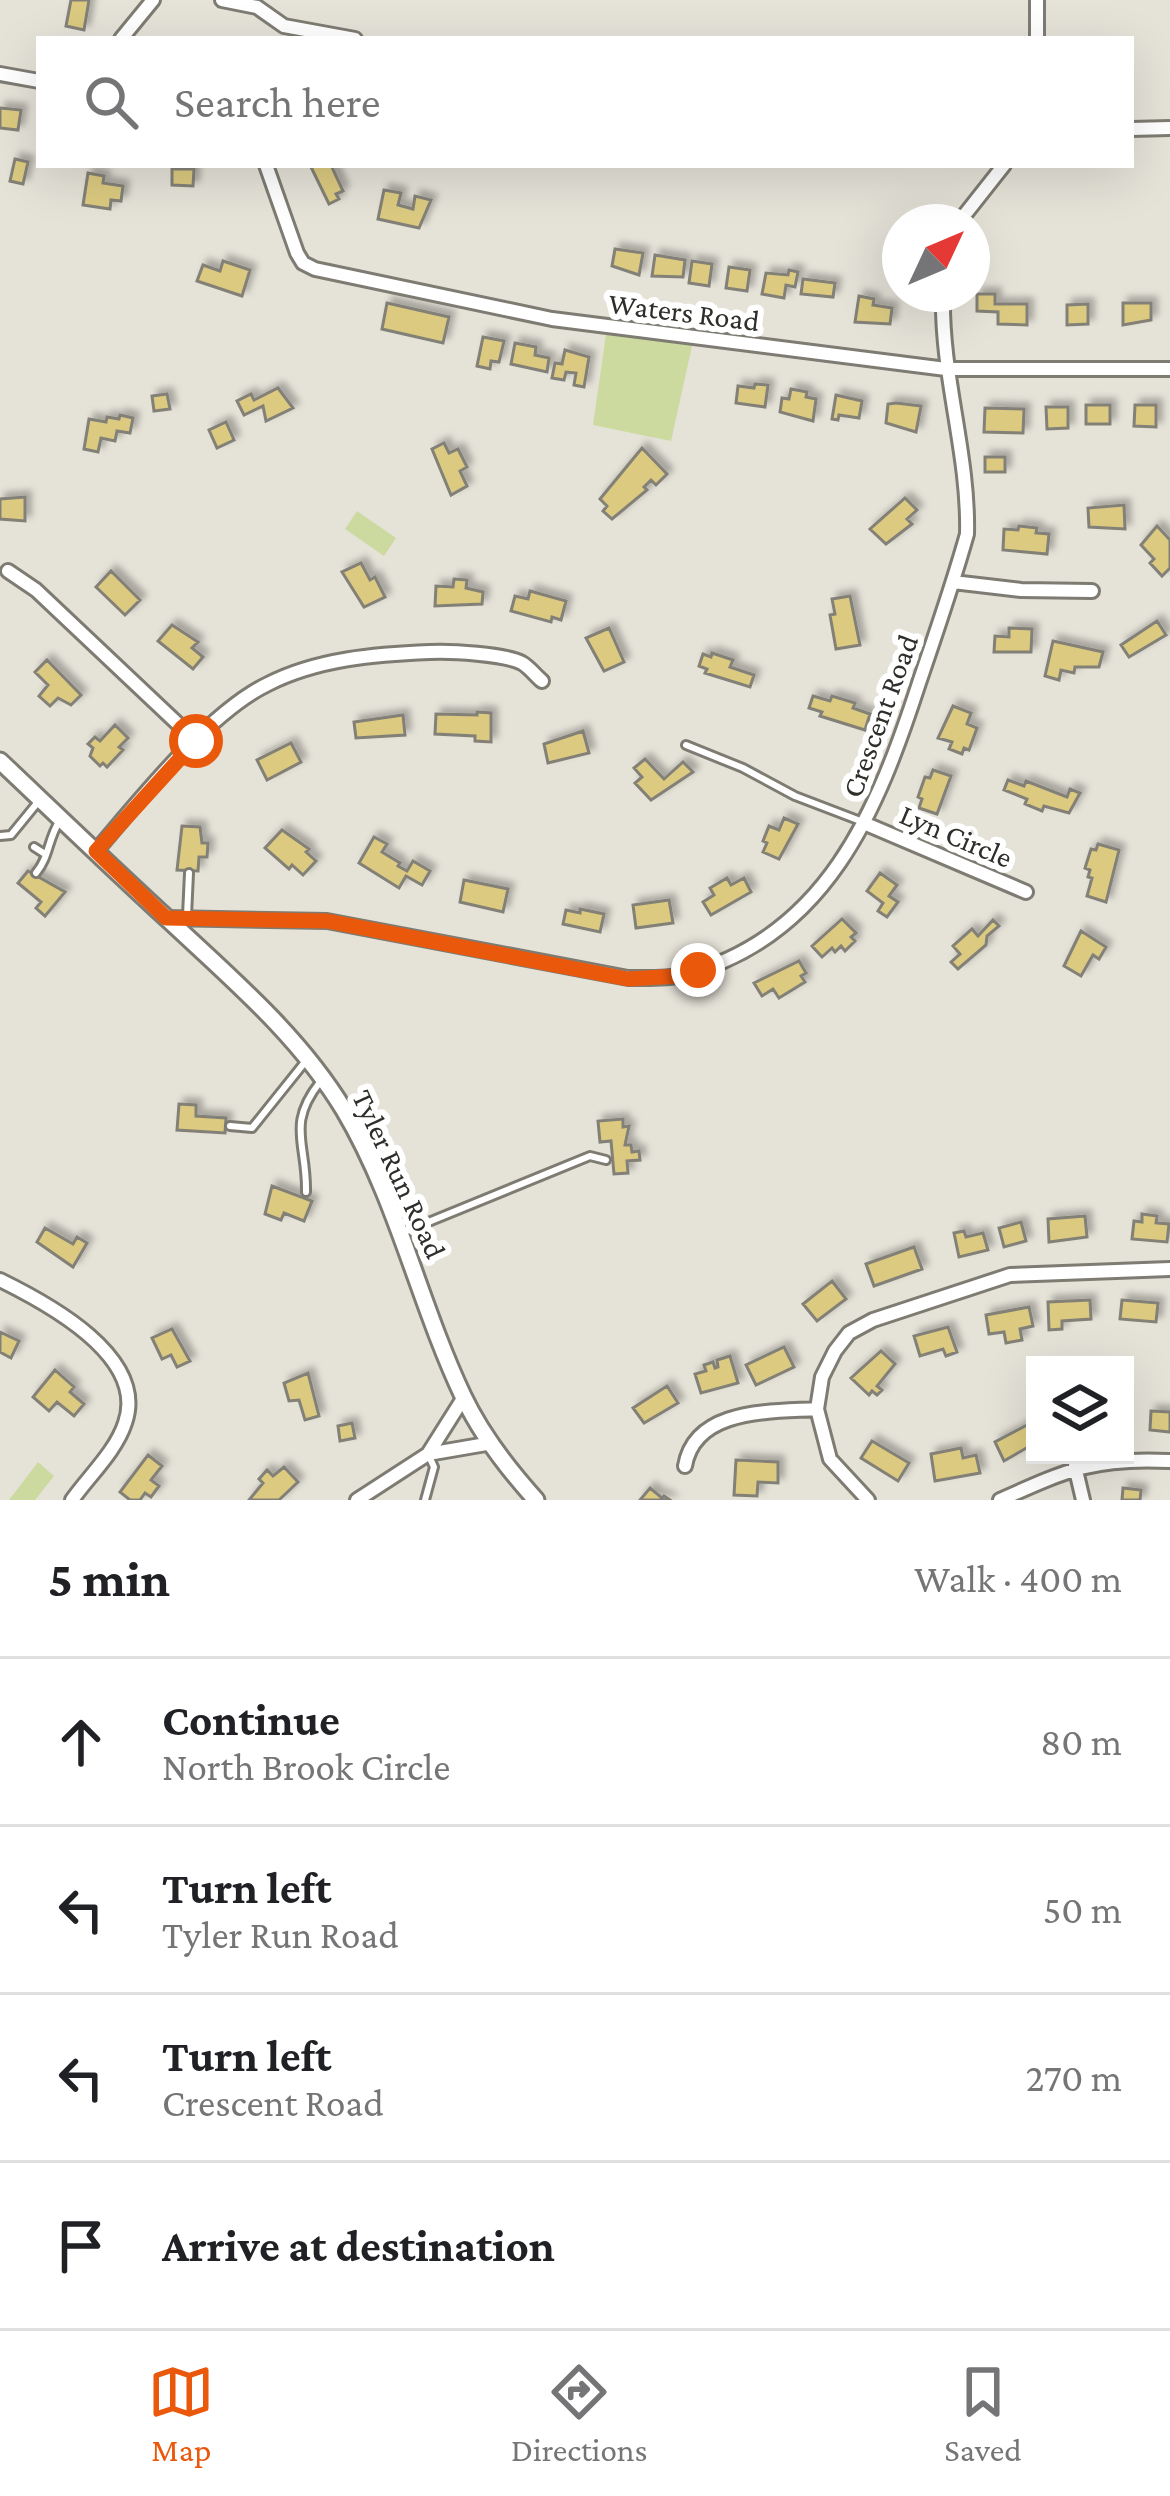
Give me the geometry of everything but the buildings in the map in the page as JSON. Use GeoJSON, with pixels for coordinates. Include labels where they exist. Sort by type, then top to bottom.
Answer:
{"type":"FeatureCollection","features":[{"type":"Feature","properties":{"kind":"street"},"geometry":{"type":"LineString","coordinates":[[123,36],[152,0]]}},
{"type":"Feature","properties":{"kind":"street"},"geometry":{"type":"LineString","coordinates":[[222,0],[256,3],[283,32],[324,36]]}},
{"type":"Feature","properties":{"kind":"street"},"geometry":{"type":"LineString","coordinates":[[1037,0],[1037,36]]}},
{"type":"Feature","properties":{"kind":"street"},"geometry":{"type":"LineString","coordinates":[[0,74],[36,80]]}},
{"type":"Feature","properties":{"kind":"street"},"geometry":{"type":"LineString","coordinates":[[1134,129],[1170,128]]}},
{"type":"Feature","properties":{"kind":"street","name":"Waters Road"},"geometry":{"type":"LineString","coordinates":[[267,168],[297,253],[315,269],[552,319],[946,369],[1170,369]]}},
{"type":"Feature","properties":{"kind":"street"},"geometry":{"type":"LineString","coordinates":[[973,204],[1002,168]]}},
{"type":"Feature","properties":{"kind":"street","name":"Crescent Road"},"geometry":{"type":"LineString","coordinates":[[166,918],[327,921],[628,979],[679,976],[733,956],[784,924],[822,887],[866,824],[896,757],[967,534],[968,499],[946,369],[944,312]]}},
{"type":"Feature","properties":{"kind":"street"},"geometry":{"type":"LineString","coordinates":[[8,571],[35,590],[196,741]]}},
{"type":"Feature","properties":{"kind":"street"},"geometry":{"type":"LineString","coordinates":[[953,582],[1092,592]]}},
{"type":"Feature","properties":{"kind":"street"},"geometry":{"type":"LineString","coordinates":[[96,851],[196,741],[268,683],[339,661],[444,651],[520,661],[542,681]]}},
{"type":"Feature","properties":{"kind":"street","name":"Tyler Run Road"},"geometry":{"type":"LineString","coordinates":[[2,769],[96,851],[288,1035],[322,1079],[345,1112],[400,1233],[464,1397],[536,1500]]}},
{"type":"Feature","properties":{"kind":"street","name":"Lyn Circle"},"geometry":{"type":"LineString","coordinates":[[866,824],[1027,892]]}},
{"type":"Feature","properties":{"kind":"street"},"geometry":{"type":"LineString","coordinates":[[868,1500],[830,1459],[817,1408],[822,1377],[849,1333],[873,1319],[1010,1276],[1170,1268]]}},
{"type":"Feature","properties":{"kind":"street"},"geometry":{"type":"LineString","coordinates":[[0,1280],[52,1310],[105,1350],[127,1383],[130,1399],[124,1429],[72,1500]]}},
{"type":"Feature","properties":{"kind":"street"},"geometry":{"type":"LineString","coordinates":[[428,1454],[464,1397]]}},
{"type":"Feature","properties":{"kind":"street"},"geometry":{"type":"LineString","coordinates":[[685,1466],[688,1447],[699,1432],[751,1413],[817,1408]]}},
{"type":"Feature","properties":{"kind":"street"},"geometry":{"type":"LineString","coordinates":[[357,1500],[428,1454],[492,1443]]}},
{"type":"Feature","properties":{"kind":"street"},"geometry":{"type":"LineString","coordinates":[[1000,1500],[1075,1466],[1112,1460],[1170,1461]]}},
{"type":"Feature","properties":{"kind":"street"},"geometry":{"type":"LineString","coordinates":[[1075,1466],[1083,1500]]}},
{"type":"Feature","properties":{"kind":"lane"},"geometry":{"type":"LineString","coordinates":[[686,745],[866,824]]}},
{"type":"Feature","properties":{"kind":"lane"},"geometry":{"type":"LineString","coordinates":[[0,836],[11,835],[40,800]]}},
{"type":"Feature","properties":{"kind":"lane"},"geometry":{"type":"LineString","coordinates":[[37,873],[46,862],[48,838],[61,819]]}},
{"type":"Feature","properties":{"kind":"lane"},"geometry":{"type":"LineString","coordinates":[[34,847],[45,854]]}},
{"type":"Feature","properties":{"kind":"lane"},"geometry":{"type":"LineString","coordinates":[[188,916],[189,874]]}},
{"type":"Feature","properties":{"kind":"lane"},"geometry":{"type":"LineString","coordinates":[[230,1126],[251,1128],[307,1059]]}},
{"type":"Feature","properties":{"kind":"lane"},"geometry":{"type":"LineString","coordinates":[[306,1192],[298,1121],[306,1099],[322,1079]]}},
{"type":"Feature","properties":{"kind":"lane"},"geometry":{"type":"LineString","coordinates":[[268,1086],[276,1094]]}},
{"type":"Feature","properties":{"kind":"lane"},"geometry":{"type":"LineString","coordinates":[[400,1233],[590,1156],[606,1160]]}},
{"type":"Feature","properties":{"kind":"lane"},"geometry":{"type":"LineString","coordinates":[[425,1500],[434,1467],[428,1454]]}},
{"type":"Feature","properties":{"kind":"green space"},"geometry":{"type":"Polygon","coordinates":[[[608,320],[694,337],[671,441],[593,425],[608,320]]]}},
{"type":"Feature","properties":{"kind":"green space"},"geometry":{"type":"Polygon","coordinates":[[[357,511],[396,538],[384,556],[345,529],[357,511]]]}},
{"type":"Feature","properties":{"kind":"green space"},"geometry":{"type":"Polygon","coordinates":[[[38,1462],[54,1476],[35,1500],[9,1500],[38,1462]]]}},
{"type":"Feature","properties":{"kind":"route"},"geometry":{"type":"LineString","coordinates":[[196,741],[96,851],[166,918],[327,921],[628,979],[698,970]]}}]}
